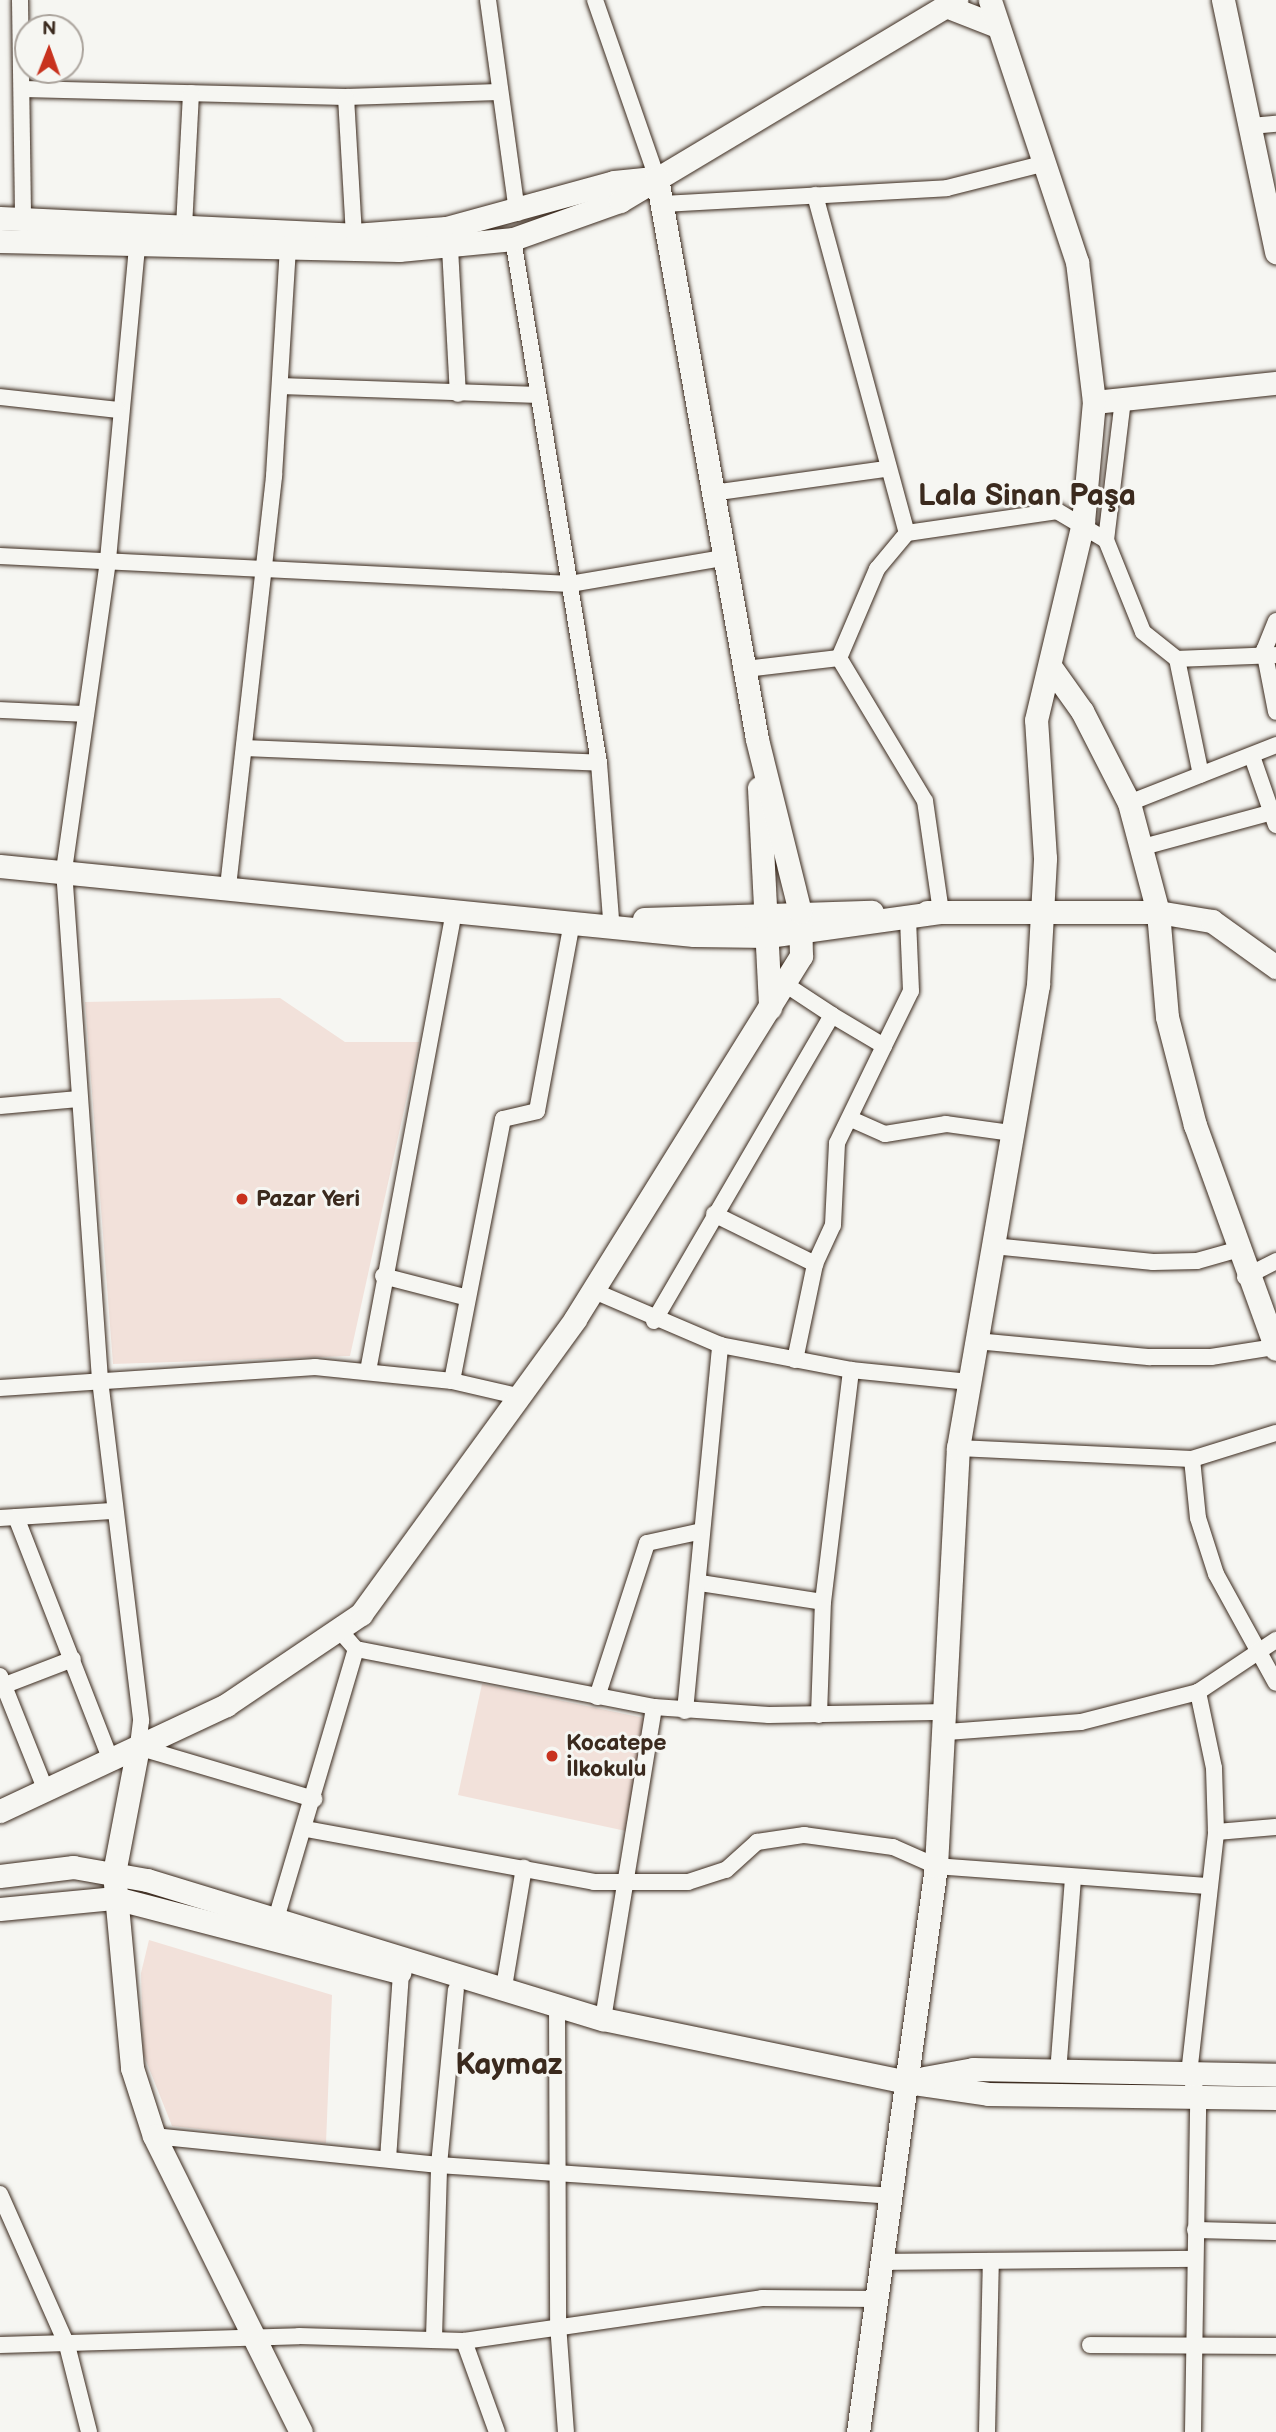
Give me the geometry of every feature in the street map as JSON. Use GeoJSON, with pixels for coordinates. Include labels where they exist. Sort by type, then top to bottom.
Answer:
{"type":"FeatureCollection","features":[{"type":"Feature","properties":{"kind":"street"},"geometry":{"type":"LineString","coordinates":[[20,0],[23,89],[11,218],[354,235],[446,228],[517,213],[614,182],[657,178]]}},
{"type":"Feature","properties":{"kind":"street"},"geometry":{"type":"LineString","coordinates":[[488,0],[517,213]]}},
{"type":"Feature","properties":{"kind":"street"},"geometry":{"type":"LineString","coordinates":[[274,1927],[314,1799],[348,1641],[361,1614],[594,1291],[770,1008],[788,986],[801,956],[801,923],[757,739],[728,557],[712,493],[663,204],[657,178],[596,0]]}},
{"type":"Feature","properties":{"kind":"street"},"geometry":{"type":"LineString","coordinates":[[858,2432],[936,1866],[947,1722],[958,1448],[1046,909],[1036,720],[1052,669],[1083,522],[1094,402],[1077,262],[1009,74],[990,0],[1008,0],[1009,74]]}},
{"type":"Feature","properties":{"kind":"street"},"geometry":{"type":"LineString","coordinates":[[1223,0],[1276,252]]}},
{"type":"Feature","properties":{"kind":"street"},"geometry":{"type":"LineString","coordinates":[[0,241],[137,247],[288,249],[450,248],[513,239],[620,201],[953,6],[997,26]]}},
{"type":"Feature","properties":{"kind":"street"},"geometry":{"type":"LineString","coordinates":[[23,89],[346,97],[499,92]]}},
{"type":"Feature","properties":{"kind":"street"},"geometry":{"type":"LineString","coordinates":[[184,227],[191,93]]}},
{"type":"Feature","properties":{"kind":"street"},"geometry":{"type":"LineString","coordinates":[[346,97],[354,235]]}},
{"type":"Feature","properties":{"kind":"street"},"geometry":{"type":"LineString","coordinates":[[1251,126],[1276,124]]}},
{"type":"Feature","properties":{"kind":"street"},"geometry":{"type":"LineString","coordinates":[[663,204],[947,188],[1042,164]]}},
{"type":"Feature","properties":{"kind":"street"},"geometry":{"type":"LineString","coordinates":[[815,195],[885,469],[907,533]]}},
{"type":"Feature","properties":{"kind":"street"},"geometry":{"type":"LineString","coordinates":[[513,239],[599,763],[611,920]]}},
{"type":"Feature","properties":{"kind":"street"},"geometry":{"type":"LineString","coordinates":[[137,247],[117,410],[107,561],[64,870],[100,1380],[112,1511],[141,1721],[114,1873],[115,1898],[132,2068],[154,2136],[301,2432]]}},
{"type":"Feature","properties":{"kind":"street"},"geometry":{"type":"LineString","coordinates":[[450,248],[458,394]]}},
{"type":"Feature","properties":{"kind":"street"},"geometry":{"type":"LineString","coordinates":[[228,887],[246,748],[264,571],[281,386],[288,249]]}},
{"type":"Feature","properties":{"kind":"street"},"geometry":{"type":"LineString","coordinates":[[1094,402],[1276,383]]}},
{"type":"Feature","properties":{"kind":"street"},"geometry":{"type":"LineString","coordinates":[[281,386],[538,395]]}},
{"type":"Feature","properties":{"kind":"street"},"geometry":{"type":"LineString","coordinates":[[0,397],[117,410]]}},
{"type":"Feature","properties":{"kind":"street"},"geometry":{"type":"LineString","coordinates":[[1123,399],[1106,540],[1143,632],[1177,659],[1201,775]]}},
{"type":"Feature","properties":{"kind":"street"},"geometry":{"type":"LineString","coordinates":[[712,493],[885,469]]}},
{"type":"Feature","properties":{"kind":"street"},"geometry":{"type":"LineString","coordinates":[[839,658],[877,569],[907,533],[1057,511],[1083,522],[1106,540]]}},
{"type":"Feature","properties":{"kind":"street"},"geometry":{"type":"LineString","coordinates":[[0,556],[570,584],[728,557]]}},
{"type":"Feature","properties":{"kind":"street"},"geometry":{"type":"LineString","coordinates":[[1276,621],[1270,653],[1276,712]]}},
{"type":"Feature","properties":{"kind":"street"},"geometry":{"type":"LineString","coordinates":[[1177,659],[1270,653]]}},
{"type":"Feature","properties":{"kind":"street"},"geometry":{"type":"LineString","coordinates":[[745,669],[839,658]]}},
{"type":"Feature","properties":{"kind":"street"},"geometry":{"type":"LineString","coordinates":[[839,658],[925,801],[942,912]]}},
{"type":"Feature","properties":{"kind":"street"},"geometry":{"type":"LineString","coordinates":[[976,1341],[1150,1357],[1211,1357],[1276,1348],[1236,1250],[1167,1017],[1158,912],[1143,847],[1129,803],[1083,711],[1052,669]]}},
{"type":"Feature","properties":{"kind":"street"},"geometry":{"type":"LineString","coordinates":[[0,710],[85,714]]}},
{"type":"Feature","properties":{"kind":"street"},"geometry":{"type":"LineString","coordinates":[[757,739],[770,1008]]}},
{"type":"Feature","properties":{"kind":"street"},"geometry":{"type":"LineString","coordinates":[[1129,803],[1201,775],[1253,759],[1276,745]]}},
{"type":"Feature","properties":{"kind":"street"},"geometry":{"type":"LineString","coordinates":[[246,748],[599,763]]}},
{"type":"Feature","properties":{"kind":"street"},"geometry":{"type":"LineString","coordinates":[[1143,847],[1272,819],[1253,759]]}},
{"type":"Feature","properties":{"kind":"street"},"geometry":{"type":"LineString","coordinates":[[0,866],[64,870],[572,923],[768,936],[801,923],[942,912],[1046,909],[1158,912],[1212,921],[1276,967]]}},
{"type":"Feature","properties":{"kind":"street"},"geometry":{"type":"LineString","coordinates":[[368,1371],[383,1276],[454,911]]}},
{"type":"Feature","properties":{"kind":"street"},"geometry":{"type":"LineString","coordinates":[[572,923],[764,914],[801,923],[908,920],[942,912]]}},
{"type":"Feature","properties":{"kind":"street"},"geometry":{"type":"LineString","coordinates":[[795,1360],[815,1264],[833,1225],[837,1143],[911,991],[908,920]]}},
{"type":"Feature","properties":{"kind":"street"},"geometry":{"type":"LineString","coordinates":[[453,1381],[464,1297],[503,1119],[537,1111],[572,923]]}},
{"type":"Feature","properties":{"kind":"street"},"geometry":{"type":"LineString","coordinates":[[788,986],[884,1046]]}},
{"type":"Feature","properties":{"kind":"street"},"geometry":{"type":"LineString","coordinates":[[654,1321],[832,1015]]}},
{"type":"Feature","properties":{"kind":"street"},"geometry":{"type":"LineString","coordinates":[[0,1106],[79,1098]]}},
{"type":"Feature","properties":{"kind":"street"},"geometry":{"type":"LineString","coordinates":[[851,1119],[885,1133],[946,1124],[1011,1133]]}},
{"type":"Feature","properties":{"kind":"street"},"geometry":{"type":"LineString","coordinates":[[714,1214],[815,1264]]}},
{"type":"Feature","properties":{"kind":"street"},"geometry":{"type":"LineString","coordinates":[[993,1246],[1153,1262],[1198,1261],[1236,1250]]}},
{"type":"Feature","properties":{"kind":"street"},"geometry":{"type":"LineString","coordinates":[[1245,1277],[1276,1261]]}},
{"type":"Feature","properties":{"kind":"street"},"geometry":{"type":"LineString","coordinates":[[383,1276],[464,1297]]}},
{"type":"Feature","properties":{"kind":"street"},"geometry":{"type":"LineString","coordinates":[[594,1291],[654,1321],[720,1345],[851,1370],[969,1382]]}},
{"type":"Feature","properties":{"kind":"street"},"geometry":{"type":"LineString","coordinates":[[685,1711],[700,1583],[702,1531],[720,1345]]}},
{"type":"Feature","properties":{"kind":"street"},"geometry":{"type":"LineString","coordinates":[[0,1388],[315,1367],[453,1381],[517,1396]]}},
{"type":"Feature","properties":{"kind":"street"},"geometry":{"type":"LineString","coordinates":[[819,1715],[823,1602],[851,1370]]}},
{"type":"Feature","properties":{"kind":"street"},"geometry":{"type":"LineString","coordinates":[[958,1448],[1192,1459],[1276,1433]]}},
{"type":"Feature","properties":{"kind":"street"},"geometry":{"type":"LineString","coordinates":[[1192,1459],[1198,1518],[1216,1574],[1268,1643],[1276,1683]]}},
{"type":"Feature","properties":{"kind":"street"},"geometry":{"type":"LineString","coordinates":[[111,1762],[73,1659],[8,1517],[112,1511]]}},
{"type":"Feature","properties":{"kind":"street"},"geometry":{"type":"LineString","coordinates":[[597,1698],[647,1543],[702,1531]]}},
{"type":"Feature","properties":{"kind":"street"},"geometry":{"type":"LineString","coordinates":[[700,1583],[823,1602]]}},
{"type":"Feature","properties":{"kind":"street"},"geometry":{"type":"LineString","coordinates":[[0,1811],[111,1762],[348,1641],[597,1698],[654,1707],[685,1711],[947,1722],[1081,1722],[1198,1692],[1268,1643]]}},
{"type":"Feature","properties":{"kind":"street"},"geometry":{"type":"LineString","coordinates":[[46,1791],[2,1683],[73,1659]]}},
{"type":"Feature","properties":{"kind":"street"},"geometry":{"type":"LineString","coordinates":[[1193,2432],[1193,2259],[1198,2096],[1189,2074],[1216,1832],[1214,1768],[1198,1692]]}},
{"type":"Feature","properties":{"kind":"street"},"geometry":{"type":"LineString","coordinates":[[603,2019],[654,1707]]}},
{"type":"Feature","properties":{"kind":"street"},"geometry":{"type":"LineString","coordinates":[[138,1747],[314,1799]]}},
{"type":"Feature","properties":{"kind":"street"},"geometry":{"type":"LineString","coordinates":[[1216,1832],[1276,1827]]}},
{"type":"Feature","properties":{"kind":"street"},"geometry":{"type":"LineString","coordinates":[[306,1829],[624,1883],[688,1882],[726,1870],[757,1842],[804,1835],[893,1847],[936,1866],[1209,1886]]}},
{"type":"Feature","properties":{"kind":"street"},"geometry":{"type":"LineString","coordinates":[[0,1876],[73,1867],[114,1873],[456,1990],[907,2081],[988,2094],[1276,2098]]}},
{"type":"Feature","properties":{"kind":"street"},"geometry":{"type":"LineString","coordinates":[[504,1987],[524,1868]]}},
{"type":"Feature","properties":{"kind":"street"},"geometry":{"type":"LineString","coordinates":[[1059,2073],[1073,1878]]}},
{"type":"Feature","properties":{"kind":"street"},"geometry":{"type":"LineString","coordinates":[[0,1909],[115,1898],[274,1927],[504,1987],[556,2009]]}},
{"type":"Feature","properties":{"kind":"street"},"geometry":{"type":"LineString","coordinates":[[387,2159],[401,1972]]}},
{"type":"Feature","properties":{"kind":"street"},"geometry":{"type":"LineString","coordinates":[[434,2338],[439,2165],[456,1990]]}},
{"type":"Feature","properties":{"kind":"street"},"geometry":{"type":"LineString","coordinates":[[556,2009],[558,2324],[566,2432]]}},
{"type":"Feature","properties":{"kind":"street"},"geometry":{"type":"LineString","coordinates":[[907,2081],[973,2069],[1059,2073],[1276,2075]]}},
{"type":"Feature","properties":{"kind":"street"},"geometry":{"type":"LineString","coordinates":[[154,2136],[439,2165],[890,2196]]}},
{"type":"Feature","properties":{"kind":"street"},"geometry":{"type":"LineString","coordinates":[[0,2194],[67,2345],[89,2432]]}},
{"type":"Feature","properties":{"kind":"street"},"geometry":{"type":"LineString","coordinates":[[1195,2230],[1276,2232]]}},
{"type":"Feature","properties":{"kind":"street"},"geometry":{"type":"LineString","coordinates":[[882,2262],[1193,2259]]}},
{"type":"Feature","properties":{"kind":"street"},"geometry":{"type":"LineString","coordinates":[[987,2432],[991,2261]]}},
{"type":"Feature","properties":{"kind":"street"},"geometry":{"type":"LineString","coordinates":[[0,2345],[434,2338],[464,2340],[558,2324],[762,2298],[877,2299]]}},
{"type":"Feature","properties":{"kind":"street"},"geometry":{"type":"LineString","coordinates":[[464,2340],[498,2432]]}},
{"type":"Feature","properties":{"kind":"street"},"geometry":{"type":"LineString","coordinates":[[1090,2345],[1276,2346]]}},
{"type":"Feature","properties":{"kind":"shaded area","name":"Pazar Yeri"},"geometry":{"type":"Polygon","coordinates":[[[280,998],[345,1042],[419,1042],[350,1356],[113,1364],[85,1002],[280,998]]]}},
{"type":"Feature","properties":{"kind":"shaded area","name":"Kocatepe İlkokulu"},"geometry":{"type":"Polygon","coordinates":[[[482,1684],[644,1718],[626,1831],[458,1795],[482,1684]]]}},
{"type":"Feature","properties":{"kind":"shaded area"},"geometry":{"type":"Polygon","coordinates":[[[149,1940],[332,1995],[326,2143],[172,2126],[143,2053],[141,1973],[149,1940]]]}},
{"type":"Feature","properties":{"kind":"place","name":"Pazar Yeri"},"geometry":{"type":"Point","coordinates":[242,1199]}},
{"type":"Feature","properties":{"kind":"place","name":"Kocatepe İlkokulu"},"geometry":{"type":"Point","coordinates":[552,1756]}},
{"type":"Feature","properties":{"kind":"district","name":"Lala Sinan Paşa"},"geometry":{"type":"Point","coordinates":[1027,496]}},
{"type":"Feature","properties":{"kind":"district","name":"Kaymaz"},"geometry":{"type":"Point","coordinates":[509,2065]}}]}
